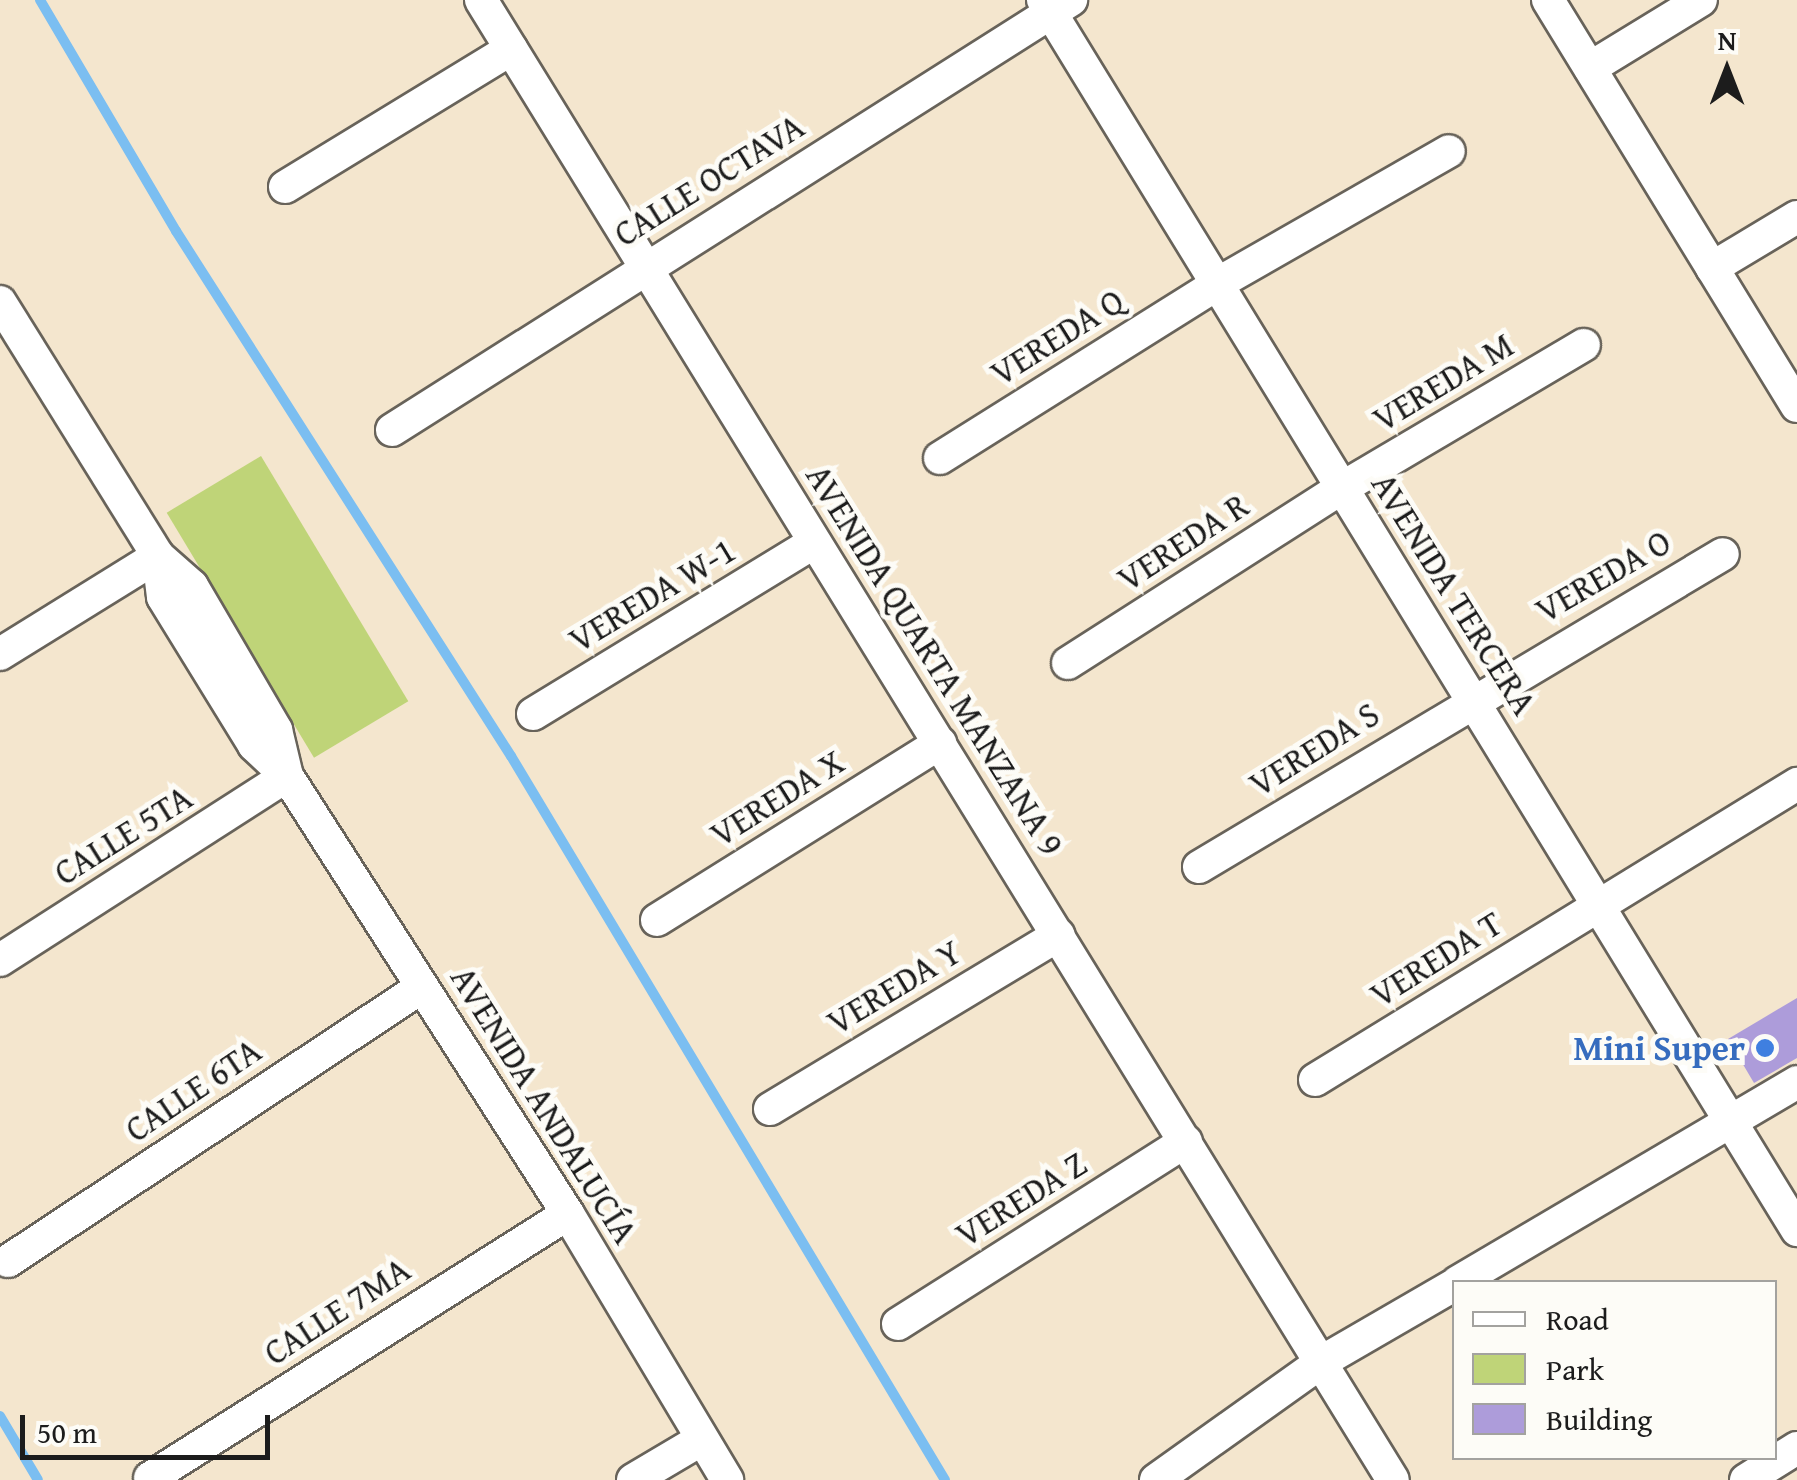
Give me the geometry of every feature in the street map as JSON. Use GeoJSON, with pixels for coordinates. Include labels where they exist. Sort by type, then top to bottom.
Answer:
{"type":"FeatureCollection","features":[{"type":"Feature","properties":{"kind":"street","name":"AVENIDA QUARTA MANZANA 9"},"geometry":{"type":"LineString","coordinates":[[481,0],[647,266],[812,544],[1059,934],[1393,1480]]}},
{"type":"Feature","properties":{"kind":"street"},"geometry":{"type":"LineString","coordinates":[[1548,0],[1797,406]]}},
{"type":"Feature","properties":{"kind":"street"},"geometry":{"type":"LineString","coordinates":[[1590,68],[1701,0]]}},
{"type":"Feature","properties":{"kind":"street","name":"CALLE OCTAVA"},"geometry":{"type":"LineString","coordinates":[[392,430],[1055,4]]}},
{"type":"Feature","properties":{"kind":"street","name":"AVENIDA TERCERA"},"geometry":{"type":"LineString","coordinates":[[1055,4],[1217,284],[1797,1230]]}},
{"type":"Feature","properties":{"kind":"street"},"geometry":{"type":"LineString","coordinates":[[285,187],[512,48]]}},
{"type":"Feature","properties":{"kind":"street","name":"VEREDA Q"},"geometry":{"type":"LineString","coordinates":[[940,458],[1217,284],[1449,151]]}},
{"type":"Feature","properties":{"kind":"street"},"geometry":{"type":"LineString","coordinates":[[1712,268],[1797,217]]}},
{"type":"Feature","properties":{"kind":"street","name":"AVENIDA ANDALUCÍA"},"geometry":{"type":"LineString","coordinates":[[0,302],[10,340],[158,556],[192,586],[276,730],[287,776],[568,1214],[727,1480]]}},
{"type":"Feature","properties":{"kind":"street","name":"VEREDA M"},"geometry":{"type":"LineString","coordinates":[[1342,488],[1584,345]]}},
{"type":"Feature","properties":{"kind":"street","name":"VEREDA R"},"geometry":{"type":"LineString","coordinates":[[1068,663],[1342,488]]}},
{"type":"Feature","properties":{"kind":"street","name":"VEREDA W-1"},"geometry":{"type":"LineString","coordinates":[[533,714],[812,544]]}},
{"type":"Feature","properties":{"kind":"street","name":"VEREDA O"},"geometry":{"type":"LineString","coordinates":[[1471,698],[1723,554]]}},
{"type":"Feature","properties":{"kind":"street"},"geometry":{"type":"LineString","coordinates":[[0,654],[158,556]]}},
{"type":"Feature","properties":{"kind":"street","name":"VEREDA S"},"geometry":{"type":"LineString","coordinates":[[1199,867],[1471,698]]}},
{"type":"Feature","properties":{"kind":"street","name":"VEREDA X"},"geometry":{"type":"LineString","coordinates":[[656,920],[940,743]]}},
{"type":"Feature","properties":{"kind":"street","name":"CALLE 5TA"},"geometry":{"type":"LineString","coordinates":[[0,960],[287,776]]}},
{"type":"Feature","properties":{"kind":"street"},"geometry":{"type":"LineString","coordinates":[[1598,906],[1797,784]]}},
{"type":"Feature","properties":{"kind":"street","name":"VEREDA T"},"geometry":{"type":"LineString","coordinates":[[1315,1080],[1598,906]]}},
{"type":"Feature","properties":{"kind":"street","name":"VEREDA Y"},"geometry":{"type":"LineString","coordinates":[[770,1109],[1059,934]]}},
{"type":"Feature","properties":{"kind":"street","name":"CALLE 6TA"},"geometry":{"type":"LineString","coordinates":[[8,1261],[422,987]]}},
{"type":"Feature","properties":{"kind":"street"},"geometry":{"type":"LineString","coordinates":[[1463,1280],[1797,1082]]}},
{"type":"Feature","properties":{"kind":"street","name":"VEREDA Z"},"geometry":{"type":"LineString","coordinates":[[898,1324],[1186,1141]]}},
{"type":"Feature","properties":{"kind":"street","name":"CALLE 7MA"},"geometry":{"type":"LineString","coordinates":[[150,1478],[568,1214]]}},
{"type":"Feature","properties":{"kind":"street"},"geometry":{"type":"LineString","coordinates":[[1156,1480],[1323,1362],[1452,1286]]}},
{"type":"Feature","properties":{"kind":"street"},"geometry":{"type":"LineString","coordinates":[[633,1480],[702,1440]]}},
{"type":"Feature","properties":{"kind":"street"},"geometry":{"type":"LineString","coordinates":[[1746,1480],[1797,1448]]}},
{"type":"Feature","properties":{"kind":"green space"},"geometry":{"type":"Polygon","coordinates":[[[261,456],[408,701],[314,758],[167,513],[261,456]]]}},
{"type":"Feature","properties":{"kind":"building","name":"Mini Super"},"geometry":{"type":"Polygon","coordinates":[[[1797,998],[1797,1058],[1754,1083],[1728,1039],[1797,998]]]}},
{"type":"Feature","properties":{"kind":"waterway"},"geometry":{"type":"LineString","coordinates":[[40,0],[176,231],[511,756],[945,1480]]}},
{"type":"Feature","properties":{"kind":"waterway"},"geometry":{"type":"LineString","coordinates":[[0,1416],[38,1480]]}},
{"type":"Feature","properties":{"kind":"place","name":"Mini Super"},"geometry":{"type":"Point","coordinates":[1765,1048]}}]}
